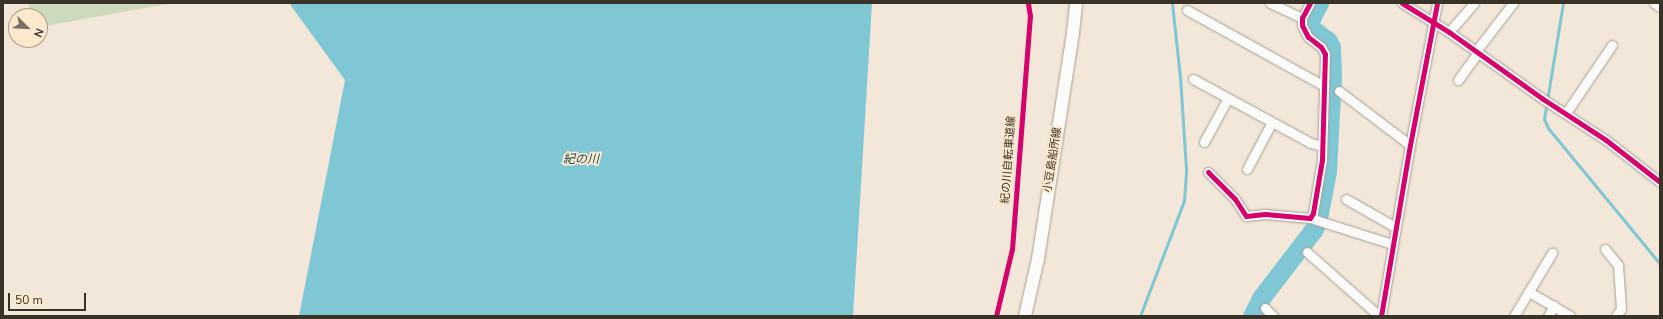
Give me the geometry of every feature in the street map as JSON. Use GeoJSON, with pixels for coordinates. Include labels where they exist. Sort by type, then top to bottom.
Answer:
{"type":"FeatureCollection","features":[{"type":"Feature","properties":{"kind":"main road","name":"小豆島船所線"},"geometry":{"type":"LineString","coordinates":[[1025,316],[1039,251],[1073,32],[1076,3]]}},
{"type":"Feature","properties":{"kind":"street"},"geometry":{"type":"LineString","coordinates":[[1270,3],[1302,18]]}},
{"type":"Feature","properties":{"kind":"street"},"geometry":{"type":"LineString","coordinates":[[1310,3],[1302,18],[1304,31],[1308,37],[1321,47],[1325,54],[1322,146],[1313,213],[1316,219]]}},
{"type":"Feature","properties":{"kind":"street"},"geometry":{"type":"LineString","coordinates":[[1402,3],[1433,21],[1547,101],[1606,140],[1660,182]]}},
{"type":"Feature","properties":{"kind":"street"},"geometry":{"type":"LineString","coordinates":[[1380,316],[1395,226],[1437,3]]}},
{"type":"Feature","properties":{"kind":"street"},"geometry":{"type":"LineString","coordinates":[[1449,32],[1474,3]]}},
{"type":"Feature","properties":{"kind":"street"},"geometry":{"type":"LineString","coordinates":[[1458,80],[1513,3]]}},
{"type":"Feature","properties":{"kind":"street"},"geometry":{"type":"LineString","coordinates":[[1654,3],[1660,7]]}},
{"type":"Feature","properties":{"kind":"street"},"geometry":{"type":"LineString","coordinates":[[1187,10],[1324,86]]}},
{"type":"Feature","properties":{"kind":"street"},"geometry":{"type":"LineString","coordinates":[[1566,113],[1612,45]]}},
{"type":"Feature","properties":{"kind":"street"},"geometry":{"type":"LineString","coordinates":[[1193,79],[1311,143],[1322,146]]}},
{"type":"Feature","properties":{"kind":"street"},"geometry":{"type":"LineString","coordinates":[[1339,91],[1410,145]]}},
{"type":"Feature","properties":{"kind":"street"},"geometry":{"type":"LineString","coordinates":[[1204,142],[1228,98]]}},
{"type":"Feature","properties":{"kind":"street"},"geometry":{"type":"LineString","coordinates":[[1247,168],[1272,122]]}},
{"type":"Feature","properties":{"kind":"street"},"geometry":{"type":"LineString","coordinates":[[1208,172],[1235,199],[1246,216],[1265,214],[1316,219],[1392,244]]}},
{"type":"Feature","properties":{"kind":"street"},"geometry":{"type":"LineString","coordinates":[[1346,199],[1395,226]]}},
{"type":"Feature","properties":{"kind":"street"},"geometry":{"type":"LineString","coordinates":[[1605,249],[1618,265],[1621,309],[1616,316]]}},
{"type":"Feature","properties":{"kind":"street"},"geometry":{"type":"LineString","coordinates":[[1307,252],[1380,316]]}},
{"type":"Feature","properties":{"kind":"street"},"geometry":{"type":"LineString","coordinates":[[1514,316],[1552,253]]}},
{"type":"Feature","properties":{"kind":"street"},"geometry":{"type":"LineString","coordinates":[[1529,292],[1570,316]]}},
{"type":"Feature","properties":{"kind":"street"},"geometry":{"type":"LineString","coordinates":[[1548,316],[1554,306]]}},
{"type":"Feature","properties":{"kind":"street"},"geometry":{"type":"LineString","coordinates":[[1265,308],[1274,316]]}},
{"type":"Feature","properties":{"kind":"green space"},"geometry":{"type":"Polygon","coordinates":[[[28,3],[172,3],[48,26],[48,8],[29,8],[28,3]]]}},
{"type":"Feature","properties":{"kind":"water","name":"紀の川"},"geometry":{"type":"Polygon","coordinates":[[[289,3],[872,3],[853,316],[299,316],[345,80],[289,3]]]}},
{"type":"Feature","properties":{"kind":"waterway"},"geometry":{"type":"LineString","coordinates":[[1140,316],[1184,201],[1186,169],[1180,77],[1172,3]]}},
{"type":"Feature","properties":{"kind":"waterway"},"geometry":{"type":"LineString","coordinates":[[1252,316],[1261,298],[1314,229],[1319,213],[1327,171],[1332,76],[1331,47],[1328,41],[1312,29],[1310,24],[1311,18],[1319,3]]}},
{"type":"Feature","properties":{"kind":"waterway"},"geometry":{"type":"LineString","coordinates":[[1563,3],[1544,119],[1548,128],[1660,264]]}},
{"type":"Feature","properties":{"kind":"cycle path","name":"紀の川自転車道線"},"geometry":{"type":"LineString","coordinates":[[996,316],[1012,249],[1030,16],[1028,3]]}},
{"type":"Feature","properties":{"kind":"cycle path"},"geometry":{"type":"LineString","coordinates":[[1208,172],[1235,199],[1246,216],[1265,214],[1310,218],[1313,213],[1322,160],[1325,54],[1321,47],[1308,37],[1302,25],[1302,18],[1310,3]]}},
{"type":"Feature","properties":{"kind":"cycle path"},"geometry":{"type":"LineString","coordinates":[[1402,3],[1449,32],[1543,99],[1606,140],[1660,182]]}},
{"type":"Feature","properties":{"kind":"cycle path"},"geometry":{"type":"LineString","coordinates":[[1381,316],[1410,145],[1437,3]]}}]}
